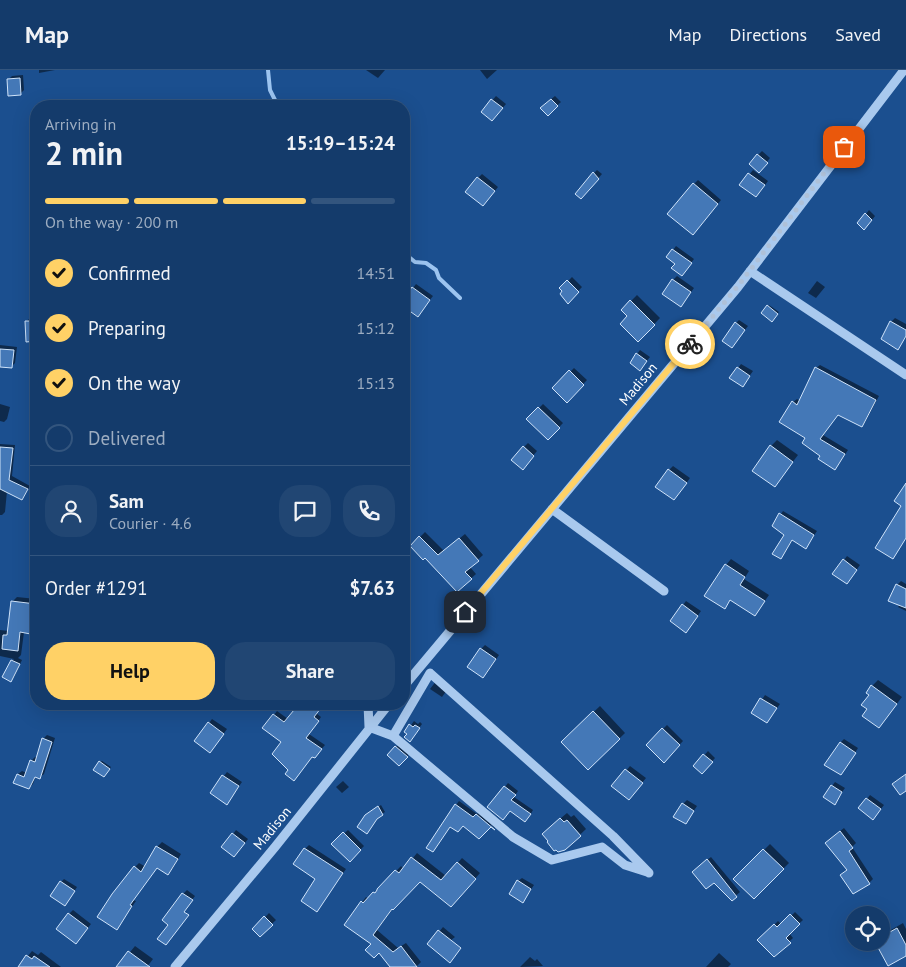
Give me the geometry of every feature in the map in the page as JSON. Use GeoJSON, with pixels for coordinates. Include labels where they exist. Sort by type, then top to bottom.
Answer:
{"type":"FeatureCollection","features":[{"type":"Feature","properties":{"kind":"street","name":"Madison"},"geometry":{"type":"LineString","coordinates":[[410,679],[750,271],[904,70]]}},
{"type":"Feature","properties":{"kind":"street"},"geometry":{"type":"LineString","coordinates":[[750,271],[906,375]]}},
{"type":"Feature","properties":{"kind":"street"},"geometry":{"type":"LineString","coordinates":[[552,509],[664,591]]}},
{"type":"Feature","properties":{"kind":"street"},"geometry":{"type":"LineString","coordinates":[[368,710],[369,727],[393,736],[513,838],[552,860],[602,847],[625,865],[649,873],[606,830],[430,674],[410,708]]}},
{"type":"Feature","properties":{"kind":"street","name":"Madison"},"geometry":{"type":"LineString","coordinates":[[175,967],[275,847],[384,710]]}},
{"type":"Feature","properties":{"kind":"street"},"geometry":{"type":"LineString","coordinates":[[393,736],[409,710]]}},
{"type":"Feature","properties":{"kind":"building"},"geometry":{"type":"Polygon","coordinates":[[[20,78],[21,95],[8,96],[7,79],[20,78]]]}},
{"type":"Feature","properties":{"kind":"building"},"geometry":{"type":"Polygon","coordinates":[[[491,99],[503,108],[492,121],[481,112],[491,99]]]}},
{"type":"Feature","properties":{"kind":"building"},"geometry":{"type":"Polygon","coordinates":[[[551,99],[558,106],[548,116],[540,108],[551,99]]]}},
{"type":"Feature","properties":{"kind":"building"},"geometry":{"type":"Polygon","coordinates":[[[757,154],[768,163],[759,173],[749,164],[757,154]]]}},
{"type":"Feature","properties":{"kind":"building"},"geometry":{"type":"Polygon","coordinates":[[[593,172],[599,179],[581,199],[575,194],[593,172]]]}},
{"type":"Feature","properties":{"kind":"building"},"geometry":{"type":"Polygon","coordinates":[[[748,173],[765,185],[756,197],[739,185],[748,173]]]}},
{"type":"Feature","properties":{"kind":"building"},"geometry":{"type":"Polygon","coordinates":[[[477,177],[495,191],[483,206],[465,192],[477,177]]]}},
{"type":"Feature","properties":{"kind":"building"},"geometry":{"type":"Polygon","coordinates":[[[693,183],[718,204],[693,235],[667,214],[693,183]]]}},
{"type":"Feature","properties":{"kind":"building"},"geometry":{"type":"Polygon","coordinates":[[[865,213],[872,220],[864,230],[857,223],[865,213]]]}},
{"type":"Feature","properties":{"kind":"building"},"geometry":{"type":"Polygon","coordinates":[[[672,249],[692,263],[682,276],[671,268],[675,264],[666,257],[672,249]]]}},
{"type":"Feature","properties":{"kind":"building"},"geometry":{"type":"Polygon","coordinates":[[[672,279],[691,292],[681,307],[662,294],[672,279]]]}},
{"type":"Feature","properties":{"kind":"building"},"geometry":{"type":"Polygon","coordinates":[[[567,280],[579,292],[568,304],[560,294],[562,291],[559,288],[567,280]]]}},
{"type":"Feature","properties":{"kind":"building"},"geometry":{"type":"Polygon","coordinates":[[[412,287],[430,300],[418,317],[410,311],[410,290],[412,287]]]}},
{"type":"Feature","properties":{"kind":"building"},"geometry":{"type":"Polygon","coordinates":[[[630,300],[655,325],[638,342],[620,324],[627,316],[621,310],[630,300]]]}},
{"type":"Feature","properties":{"kind":"building"},"geometry":{"type":"Polygon","coordinates":[[[767,305],[778,314],[772,322],[761,313],[767,305]]]}},
{"type":"Feature","properties":{"kind":"building"},"geometry":{"type":"Polygon","coordinates":[[[25,321],[30,321],[30,342],[26,342],[25,321]]]}},
{"type":"Feature","properties":{"kind":"building"},"geometry":{"type":"Polygon","coordinates":[[[890,321],[906,330],[906,336],[898,350],[881,339],[890,321]]]}},
{"type":"Feature","properties":{"kind":"building"},"geometry":{"type":"Polygon","coordinates":[[[735,322],[745,330],[732,348],[722,341],[735,322]]]}},
{"type":"Feature","properties":{"kind":"building"},"geometry":{"type":"Polygon","coordinates":[[[0,349],[14,350],[12,368],[0,367],[0,349]]]}},
{"type":"Feature","properties":{"kind":"building"},"geometry":{"type":"Polygon","coordinates":[[[636,353],[647,361],[640,371],[630,363],[636,353]]]}},
{"type":"Feature","properties":{"kind":"building"},"geometry":{"type":"Polygon","coordinates":[[[737,367],[750,376],[743,387],[729,378],[737,367]]]}},
{"type":"Feature","properties":{"kind":"building"},"geometry":{"type":"Polygon","coordinates":[[[815,367],[876,400],[862,427],[838,415],[820,439],[845,454],[835,470],[818,459],[820,456],[802,443],[805,438],[779,422],[792,401],[797,405],[815,367]]]}},
{"type":"Feature","properties":{"kind":"building"},"geometry":{"type":"Polygon","coordinates":[[[569,370],[584,385],[567,403],[552,388],[569,370]]]}},
{"type":"Feature","properties":{"kind":"building"},"geometry":{"type":"Polygon","coordinates":[[[538,407],[560,428],[548,440],[526,419],[538,407]]]}},
{"type":"Feature","properties":{"kind":"building"},"geometry":{"type":"Polygon","coordinates":[[[770,445],[793,462],[775,487],[752,471],[770,445]]]}},
{"type":"Feature","properties":{"kind":"building"},"geometry":{"type":"Polygon","coordinates":[[[523,446],[534,456],[523,470],[511,460],[523,446]]]}},
{"type":"Feature","properties":{"kind":"building"},"geometry":{"type":"Polygon","coordinates":[[[0,447],[13,448],[9,480],[28,489],[22,500],[0,489],[0,447]]]}},
{"type":"Feature","properties":{"kind":"building"},"geometry":{"type":"Polygon","coordinates":[[[668,469],[687,483],[674,500],[655,487],[668,469]]]}},
{"type":"Feature","properties":{"kind":"building"},"geometry":{"type":"Polygon","coordinates":[[[906,483],[906,538],[893,559],[875,548],[901,506],[894,501],[906,483]]]}},
{"type":"Feature","properties":{"kind":"building"},"geometry":{"type":"Polygon","coordinates":[[[779,513],[814,535],[806,549],[792,540],[781,559],[772,554],[784,535],[772,526],[779,513]]]}},
{"type":"Feature","properties":{"kind":"building"},"geometry":{"type":"Polygon","coordinates":[[[419,536],[438,555],[459,538],[479,561],[465,572],[472,579],[457,592],[425,558],[423,560],[410,546],[419,536]]]}},
{"type":"Feature","properties":{"kind":"building"},"geometry":{"type":"Polygon","coordinates":[[[843,559],[857,570],[847,584],[832,574],[843,559]]]}},
{"type":"Feature","properties":{"kind":"building"},"geometry":{"type":"Polygon","coordinates":[[[725,564],[745,577],[740,585],[765,601],[755,616],[730,600],[725,609],[704,596],[725,564]]]}},
{"type":"Feature","properties":{"kind":"building"},"geometry":{"type":"Polygon","coordinates":[[[896,584],[906,589],[906,608],[888,601],[896,584]]]}},
{"type":"Feature","properties":{"kind":"building"},"geometry":{"type":"Polygon","coordinates":[[[11,601],[30,603],[30,634],[20,632],[18,651],[2,649],[3,635],[7,635],[11,601]]]}},
{"type":"Feature","properties":{"kind":"building"},"geometry":{"type":"Polygon","coordinates":[[[682,604],[698,616],[686,633],[670,621],[682,604]]]}},
{"type":"Feature","properties":{"kind":"building"},"geometry":{"type":"Polygon","coordinates":[[[480,648],[496,659],[483,678],[467,667],[480,648]]]}},
{"type":"Feature","properties":{"kind":"building"},"geometry":{"type":"Polygon","coordinates":[[[11,660],[20,664],[11,682],[2,677],[11,660]]]}},
{"type":"Feature","properties":{"kind":"building"},"geometry":{"type":"Polygon","coordinates":[[[871,685],[897,704],[879,728],[862,716],[867,709],[861,705],[869,695],[866,693],[871,685]]]}},
{"type":"Feature","properties":{"kind":"building"},"geometry":{"type":"Polygon","coordinates":[[[760,698],[777,708],[767,723],[751,713],[760,698]]]}},
{"type":"Feature","properties":{"kind":"building"},"geometry":{"type":"Polygon","coordinates":[[[294,710],[319,710],[314,717],[319,721],[306,738],[322,749],[315,758],[312,757],[294,781],[285,774],[288,770],[272,754],[281,742],[262,728],[273,714],[284,722],[294,710]]]}},
{"type":"Feature","properties":{"kind":"building"},"geometry":{"type":"Polygon","coordinates":[[[593,711],[620,739],[588,770],[561,742],[593,711]]]}},
{"type":"Feature","properties":{"kind":"building"},"geometry":{"type":"Polygon","coordinates":[[[208,722],[224,734],[210,753],[194,741],[208,722]]]}},
{"type":"Feature","properties":{"kind":"building"},"geometry":{"type":"Polygon","coordinates":[[[409,724],[420,728],[410,742],[404,737],[407,734],[404,732],[409,724]]]}},
{"type":"Feature","properties":{"kind":"building"},"geometry":{"type":"Polygon","coordinates":[[[662,728],[680,745],[664,763],[646,745],[662,728]]]}},
{"type":"Feature","properties":{"kind":"building"},"geometry":{"type":"Polygon","coordinates":[[[42,738],[52,742],[40,779],[35,777],[29,789],[13,783],[17,774],[24,777],[30,760],[35,762],[42,738]]]}},
{"type":"Feature","properties":{"kind":"building"},"geometry":{"type":"Polygon","coordinates":[[[840,742],[856,753],[841,775],[824,765],[840,742]]]}},
{"type":"Feature","properties":{"kind":"building"},"geometry":{"type":"Polygon","coordinates":[[[395,746],[408,757],[399,766],[387,755],[395,746]]]}},
{"type":"Feature","properties":{"kind":"building"},"geometry":{"type":"Polygon","coordinates":[[[703,754],[713,762],[702,774],[693,766],[703,754]]]}},
{"type":"Feature","properties":{"kind":"building"},"geometry":{"type":"Polygon","coordinates":[[[99,761],[110,769],[104,777],[93,770],[99,761]]]}},
{"type":"Feature","properties":{"kind":"building"},"geometry":{"type":"Polygon","coordinates":[[[625,769],[643,783],[629,800],[611,786],[625,769]]]}},
{"type":"Feature","properties":{"kind":"building"},"geometry":{"type":"Polygon","coordinates":[[[906,774],[906,791],[900,795],[892,784],[906,774]]]}},
{"type":"Feature","properties":{"kind":"building"},"geometry":{"type":"Polygon","coordinates":[[[222,775],[239,786],[227,805],[210,793],[222,775]]]}},
{"type":"Feature","properties":{"kind":"building"},"geometry":{"type":"Polygon","coordinates":[[[831,785],[842,792],[835,805],[823,797],[831,785]]]}},
{"type":"Feature","properties":{"kind":"building"},"geometry":{"type":"Polygon","coordinates":[[[504,786],[516,795],[511,800],[531,814],[525,822],[510,811],[503,820],[487,807],[504,786]]]}},
{"type":"Feature","properties":{"kind":"building"},"geometry":{"type":"Polygon","coordinates":[[[866,798],[881,809],[873,820],[858,808],[866,798]]]}},
{"type":"Feature","properties":{"kind":"building"},"geometry":{"type":"Polygon","coordinates":[[[682,803],[694,811],[686,824],[673,817],[682,803]]]}},
{"type":"Feature","properties":{"kind":"building"},"geometry":{"type":"Polygon","coordinates":[[[455,804],[473,817],[476,814],[495,830],[491,827],[479,839],[463,826],[458,832],[450,827],[433,852],[426,848],[455,804]]]}},
{"type":"Feature","properties":{"kind":"building"},"geometry":{"type":"Polygon","coordinates":[[[378,806],[383,815],[377,819],[367,834],[357,827],[365,815],[378,806]]]}},
{"type":"Feature","properties":{"kind":"building"},"geometry":{"type":"Polygon","coordinates":[[[560,818],[564,822],[567,820],[581,836],[565,850],[558,852],[554,851],[542,834],[560,818]]]}},
{"type":"Feature","properties":{"kind":"building"},"geometry":{"type":"Polygon","coordinates":[[[840,831],[853,848],[849,851],[870,884],[853,894],[840,875],[847,870],[825,843],[840,831]]]}},
{"type":"Feature","properties":{"kind":"building"},"geometry":{"type":"Polygon","coordinates":[[[343,832],[361,850],[350,862],[331,844],[343,832]]]}},
{"type":"Feature","properties":{"kind":"building"},"geometry":{"type":"Polygon","coordinates":[[[232,833],[245,843],[234,857],[221,847],[232,833]]]}},
{"type":"Feature","properties":{"kind":"building"},"geometry":{"type":"Polygon","coordinates":[[[156,846],[178,859],[168,875],[157,868],[130,905],[132,906],[117,930],[97,917],[134,866],[141,872],[156,846]]]}},
{"type":"Feature","properties":{"kind":"building"},"geometry":{"type":"Polygon","coordinates":[[[304,848],[343,873],[317,912],[301,901],[315,879],[293,864],[304,848]]]}},
{"type":"Feature","properties":{"kind":"building"},"geometry":{"type":"Polygon","coordinates":[[[763,849],[784,869],[754,899],[733,879],[763,849]]]}},
{"type":"Feature","properties":{"kind":"building"},"geometry":{"type":"Polygon","coordinates":[[[411,857],[441,880],[457,862],[476,879],[451,907],[420,882],[392,909],[373,935],[393,952],[401,946],[417,967],[390,967],[379,953],[374,958],[365,950],[371,944],[344,925],[361,901],[363,903],[373,892],[375,893],[395,870],[399,873],[411,857]]]}},
{"type":"Feature","properties":{"kind":"building"},"geometry":{"type":"Polygon","coordinates":[[[707,859],[737,897],[732,901],[714,883],[706,889],[692,872],[707,859]]]}},
{"type":"Feature","properties":{"kind":"building"},"geometry":{"type":"Polygon","coordinates":[[[517,880],[531,889],[523,903],[509,894],[517,880]]]}},
{"type":"Feature","properties":{"kind":"building"},"geometry":{"type":"Polygon","coordinates":[[[60,881],[75,891],[65,906],[50,896],[60,881]]]}},
{"type":"Feature","properties":{"kind":"building"},"geometry":{"type":"Polygon","coordinates":[[[182,893],[193,900],[184,912],[189,915],[166,945],[157,939],[168,925],[162,920],[182,893]]]}},
{"type":"Feature","properties":{"kind":"building"},"geometry":{"type":"Polygon","coordinates":[[[68,913],[88,928],[76,944],[56,929],[68,913]]]}},
{"type":"Feature","properties":{"kind":"building"},"geometry":{"type":"Polygon","coordinates":[[[790,914],[800,924],[786,938],[791,943],[774,957],[757,940],[774,924],[777,927],[790,914]]]}},
{"type":"Feature","properties":{"kind":"building"},"geometry":{"type":"Polygon","coordinates":[[[264,916],[273,925],[260,937],[252,929],[264,916]]]}},
{"type":"Feature","properties":{"kind":"building"},"geometry":{"type":"Polygon","coordinates":[[[897,928],[906,945],[906,956],[888,966],[880,951],[890,951],[890,932],[897,928]]]}},
{"type":"Feature","properties":{"kind":"building"},"geometry":{"type":"Polygon","coordinates":[[[438,930],[461,948],[450,963],[427,944],[438,930]]]}},
{"type":"Feature","properties":{"kind":"building"},"geometry":{"type":"Polygon","coordinates":[[[128,951],[150,967],[116,967],[128,951]]]}},
{"type":"Feature","properties":{"kind":"building"},"geometry":{"type":"Polygon","coordinates":[[[26,955],[32,959],[34,956],[50,967],[18,967],[26,955]]]}},
{"type":"Feature","properties":{"kind":"waterway"},"geometry":{"type":"LineString","coordinates":[[268,70],[270,90],[275,100]]}},
{"type":"Feature","properties":{"kind":"waterway"},"geometry":{"type":"LineString","coordinates":[[410,258],[415,262],[426,263],[436,270],[439,278],[460,298]]}},
{"type":"Feature","properties":{"kind":"way so far"},"geometry":{"type":"LineString","coordinates":[[690,344],[738,286],[844,147]]}},
{"type":"Feature","properties":{"kind":"route"},"geometry":{"type":"LineString","coordinates":[[465,612],[690,344]]}}]}
